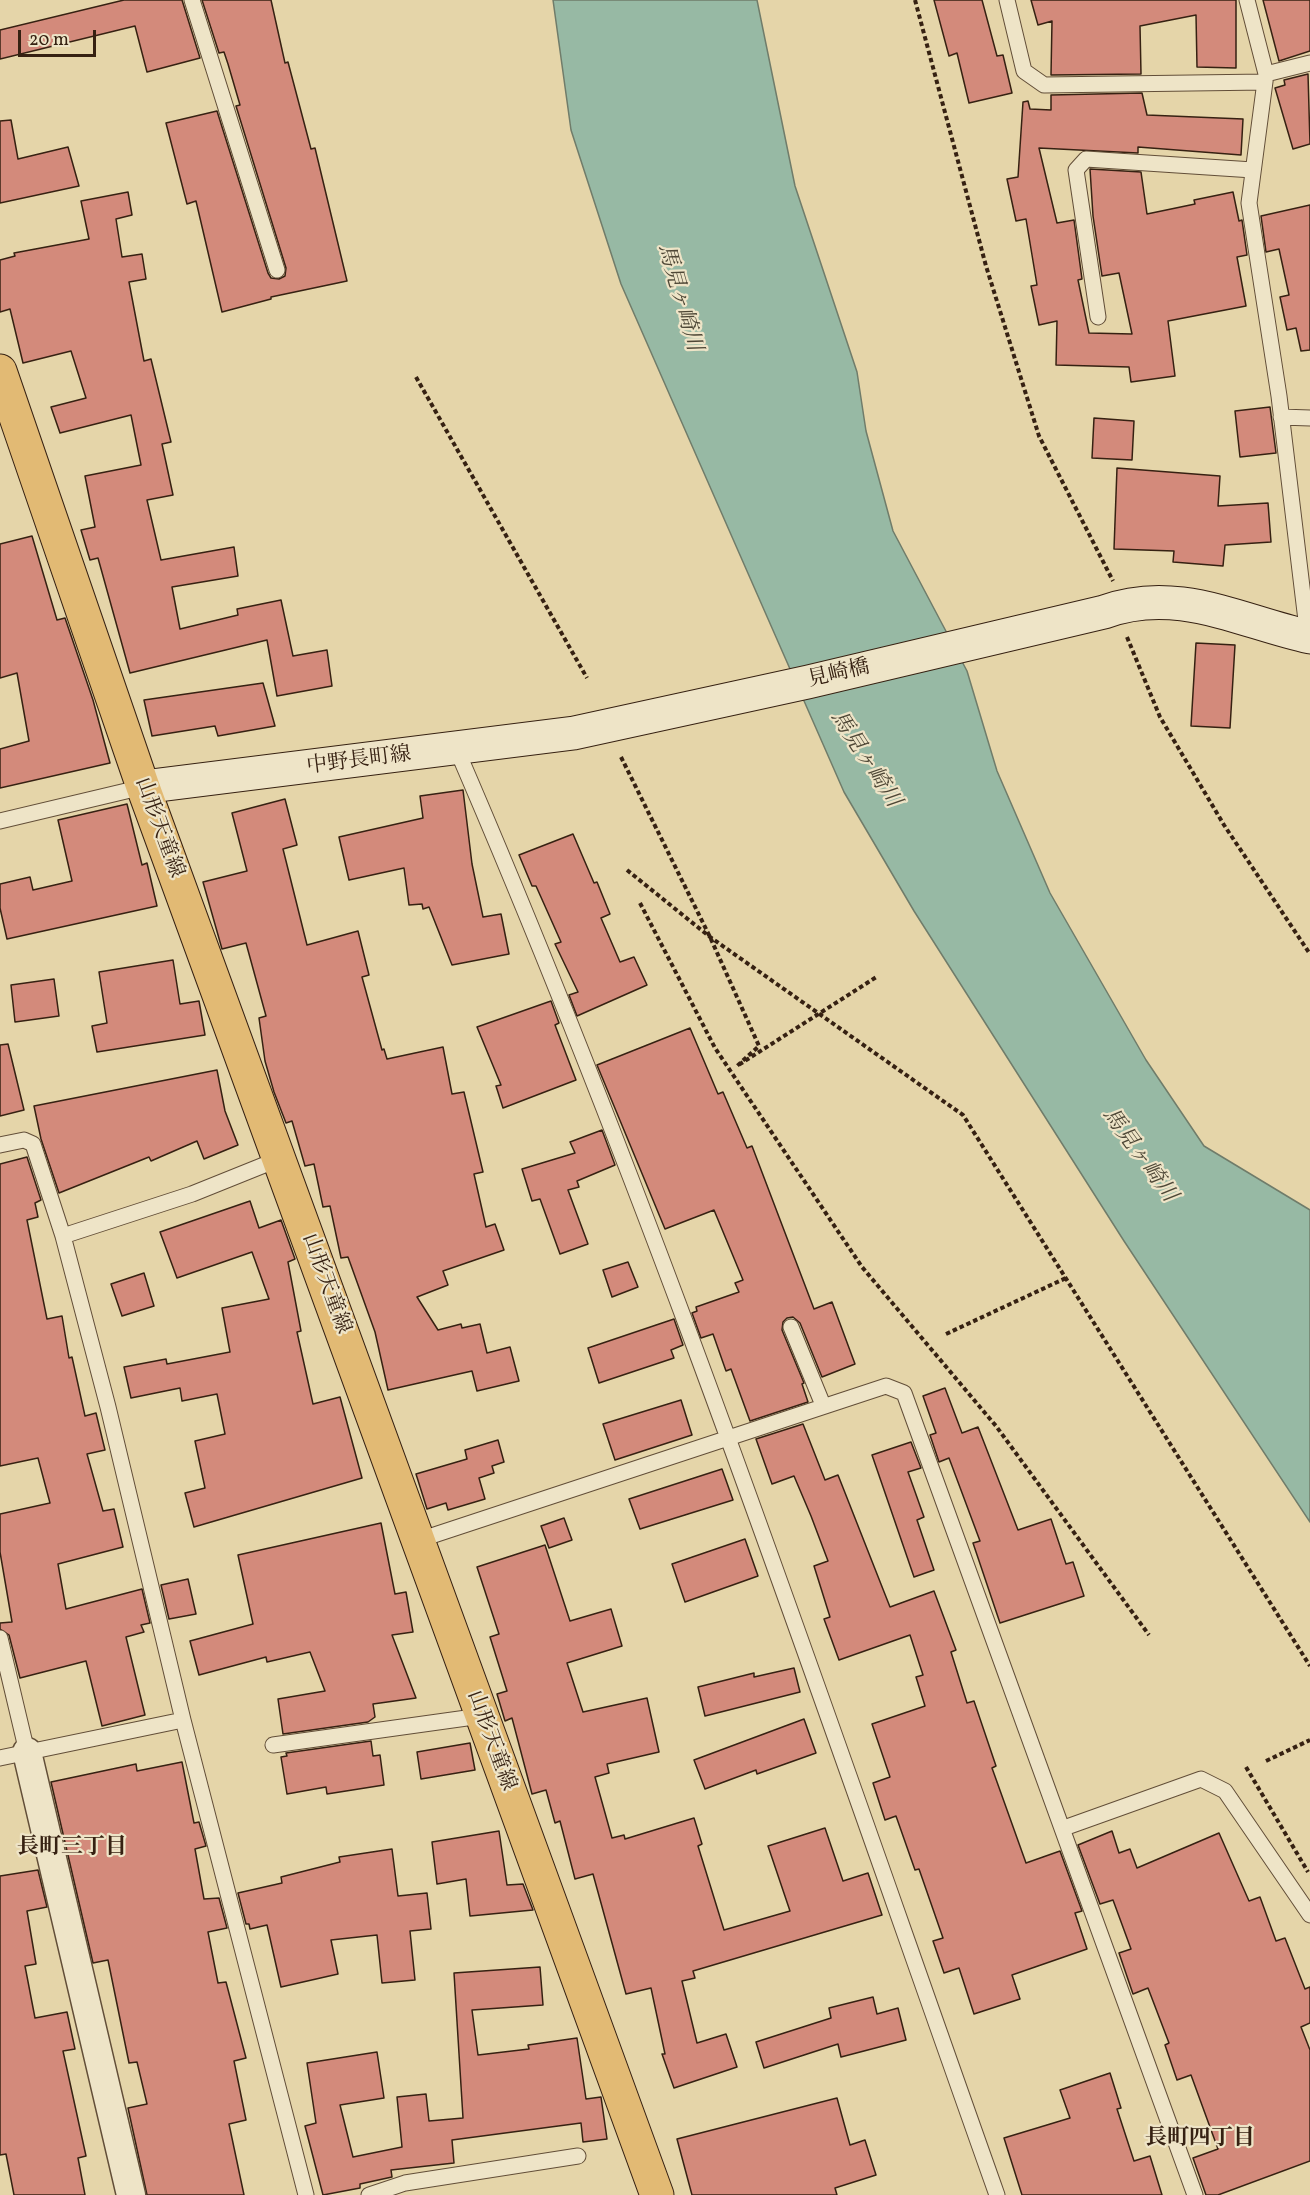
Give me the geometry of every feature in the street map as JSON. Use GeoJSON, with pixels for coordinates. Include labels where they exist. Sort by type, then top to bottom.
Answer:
{"type":"FeatureCollection","features":[{"type":"Feature","properties":{"kind":"main road","name":"山形天童線"},"geometry":{"type":"LineString","coordinates":[[0,371],[143,787],[657,2195]]}},
{"type":"Feature","properties":{"kind":"main road"},"geometry":{"type":"LineString","coordinates":[[1114,608],[1158,602],[1225,611],[1309,637]]}},
{"type":"Feature","properties":{"kind":"main road","name":"見崎橋"},"geometry":{"type":"LineString","coordinates":[[574,734],[808,682],[1114,608]]}},
{"type":"Feature","properties":{"kind":"main road","name":"中野長町線"},"geometry":{"type":"LineString","coordinates":[[143,787],[574,734]]}},
{"type":"Feature","properties":{"kind":"street"},"geometry":{"type":"LineString","coordinates":[[13,1755],[131,2195]]}},
{"type":"Feature","properties":{"kind":"lane"},"geometry":{"type":"LineString","coordinates":[[192,0],[277,270]]}},
{"type":"Feature","properties":{"kind":"lane"},"geometry":{"type":"LineString","coordinates":[[1007,0],[1024,71],[1044,85],[1265,78],[1310,63]]}},
{"type":"Feature","properties":{"kind":"lane"},"geometry":{"type":"LineString","coordinates":[[1247,0],[1265,78],[1249,203],[1281,417],[1309,637]]}},
{"type":"Feature","properties":{"kind":"lane"},"geometry":{"type":"LineString","coordinates":[[1098,317],[1076,170],[1086,159],[1253,170]]}},
{"type":"Feature","properties":{"kind":"lane"},"geometry":{"type":"LineString","coordinates":[[1281,417],[1310,418]]}},
{"type":"Feature","properties":{"kind":"lane"},"geometry":{"type":"LineString","coordinates":[[457,750],[532,923],[728,1438],[997,2195]]}},
{"type":"Feature","properties":{"kind":"lane"},"geometry":{"type":"LineString","coordinates":[[0,821],[143,787]]}},
{"type":"Feature","properties":{"kind":"lane"},"geometry":{"type":"LineString","coordinates":[[0,1145],[24,1140],[33,1144],[63,1236],[108,1407],[183,1720],[306,2195]]}},
{"type":"Feature","properties":{"kind":"lane"},"geometry":{"type":"LineString","coordinates":[[63,1236],[192,1194],[279,1159]]}},
{"type":"Feature","properties":{"kind":"lane"},"geometry":{"type":"LineString","coordinates":[[791,1327],[823,1405]]}},
{"type":"Feature","properties":{"kind":"lane"},"geometry":{"type":"LineString","coordinates":[[419,1540],[823,1405],[886,1386],[904,1393],[1064,1828],[1195,2195]]}},
{"type":"Feature","properties":{"kind":"lane"},"geometry":{"type":"LineString","coordinates":[[0,1638],[13,1755],[183,1720]]}},
{"type":"Feature","properties":{"kind":"lane"},"geometry":{"type":"LineString","coordinates":[[273,1745],[481,1716]]}},
{"type":"Feature","properties":{"kind":"lane"},"geometry":{"type":"LineString","coordinates":[[1064,1828],[1201,1779],[1225,1791],[1310,1915]]}},
{"type":"Feature","properties":{"kind":"lane"},"geometry":{"type":"LineString","coordinates":[[369,2195],[405,2183],[578,2156]]}},
{"type":"Feature","properties":{"kind":"path"},"geometry":{"type":"LineString","coordinates":[[915,0],[986,266],[1039,436],[1160,717],[1224,825],[1310,954]]}},
{"type":"Feature","properties":{"kind":"path"},"geometry":{"type":"LineString","coordinates":[[416,377],[587,678]]}},
{"type":"Feature","properties":{"kind":"path"},"geometry":{"type":"LineString","coordinates":[[621,757],[710,937],[759,1046],[737,1066],[878,976]]}},
{"type":"Feature","properties":{"kind":"path"},"geometry":{"type":"LineString","coordinates":[[627,870],[710,937],[963,1115],[1310,1666]]}},
{"type":"Feature","properties":{"kind":"path"},"geometry":{"type":"LineString","coordinates":[[640,903],[715,1048],[862,1267],[996,1426],[1149,1635]]}},
{"type":"Feature","properties":{"kind":"path"},"geometry":{"type":"LineString","coordinates":[[945,1334],[1066,1278]]}},
{"type":"Feature","properties":{"kind":"path"},"geometry":{"type":"LineString","coordinates":[[1266,1761],[1310,1740]]}},
{"type":"Feature","properties":{"kind":"path"},"geometry":{"type":"LineString","coordinates":[[1246,1767],[1310,1875]]}},
{"type":"Feature","properties":{"kind":"water","name":"馬見ヶ崎川"},"geometry":{"type":"Polygon","coordinates":[[[553,0],[757,0],[795,186],[857,372],[866,431],[893,531],[967,671],[997,771],[1050,893],[1146,1060],[1204,1146],[1310,1210],[1310,1522],[1124,1241],[914,911],[844,792],[621,284],[571,130],[553,0]]]}},
{"type":"Feature","properties":{"kind":"building"},"geometry":{"type":"Polygon","coordinates":[[[124,0],[182,0],[200,58],[147,72],[135,26],[0,59],[0,30],[124,0]]]}},
{"type":"Feature","properties":{"kind":"building"},"geometry":{"type":"Polygon","coordinates":[[[202,0],[271,0],[285,63],[288,62],[311,149],[315,148],[347,281],[271,297],[271,299],[222,312],[196,201],[187,204],[166,123],[217,111],[268,273],[271,278],[279,279],[285,276],[286,268],[236,106],[240,105],[228,64],[224,52],[219,53],[202,0]]]}},
{"type":"Feature","properties":{"kind":"building"},"geometry":{"type":"Polygon","coordinates":[[[934,0],[982,0],[997,56],[1003,55],[1012,93],[969,103],[957,53],[949,56],[934,0]]]}},
{"type":"Feature","properties":{"kind":"building"},"geometry":{"type":"Polygon","coordinates":[[[1031,0],[1236,0],[1236,68],[1197,67],[1196,15],[1140,26],[1141,74],[1051,75],[1052,21],[1038,25],[1031,0]]]}},
{"type":"Feature","properties":{"kind":"building"},"geometry":{"type":"Polygon","coordinates":[[[1263,0],[1310,0],[1310,51],[1279,61],[1263,0]]]}},
{"type":"Feature","properties":{"kind":"building"},"geometry":{"type":"Polygon","coordinates":[[[1308,74],[1310,144],[1293,149],[1275,88],[1285,85],[1284,80],[1308,74]]]}},
{"type":"Feature","properties":{"kind":"building"},"geometry":{"type":"Polygon","coordinates":[[[1142,93],[1147,115],[1243,119],[1241,155],[1138,147],[1138,153],[1039,148],[1057,223],[1074,220],[1082,279],[1078,280],[1089,333],[1132,334],[1119,273],[1102,276],[1093,216],[1090,169],[1141,172],[1147,214],[1195,204],[1194,200],[1233,192],[1239,221],[1242,220],[1247,255],[1237,257],[1246,306],[1168,321],[1175,376],[1131,382],[1129,367],[1056,365],[1057,321],[1039,325],[1031,286],[1037,285],[1026,219],[1016,221],[1007,179],[1018,177],[1023,102],[1028,101],[1030,109],[1051,110],[1051,95],[1142,93]]]}},
{"type":"Feature","properties":{"kind":"building"},"geometry":{"type":"Polygon","coordinates":[[[11,120],[18,159],[68,147],[79,186],[0,203],[0,121],[11,120]]]}},
{"type":"Feature","properties":{"kind":"building"},"geometry":{"type":"Polygon","coordinates":[[[128,192],[132,215],[116,219],[122,257],[142,254],[146,279],[129,282],[144,361],[151,359],[171,442],[162,444],[173,495],[147,500],[161,560],[234,547],[238,576],[172,587],[180,629],[238,615],[237,609],[281,600],[293,656],[327,650],[332,686],[277,696],[267,640],[130,673],[98,558],[90,560],[81,530],[95,527],[85,476],[141,465],[131,415],[60,433],[51,407],[86,398],[71,351],[23,363],[10,309],[0,312],[0,260],[15,256],[14,253],[89,239],[81,201],[128,192]]]}},
{"type":"Feature","properties":{"kind":"building"},"geometry":{"type":"Polygon","coordinates":[[[1310,205],[1310,350],[1301,351],[1296,328],[1287,330],[1280,297],[1289,295],[1279,249],[1266,252],[1261,216],[1310,205]]]}},
{"type":"Feature","properties":{"kind":"building"},"geometry":{"type":"Polygon","coordinates":[[[1270,407],[1276,453],[1240,457],[1235,411],[1270,407]]]}},
{"type":"Feature","properties":{"kind":"building"},"geometry":{"type":"Polygon","coordinates":[[[1094,418],[1134,421],[1132,460],[1092,458],[1094,418]]]}},
{"type":"Feature","properties":{"kind":"building"},"geometry":{"type":"Polygon","coordinates":[[[1117,468],[1220,476],[1218,506],[1268,503],[1271,542],[1225,545],[1223,566],[1173,562],[1174,551],[1114,549],[1117,468]]]}},
{"type":"Feature","properties":{"kind":"building"},"geometry":{"type":"Polygon","coordinates":[[[32,536],[57,620],[65,618],[93,700],[110,763],[0,788],[0,749],[29,741],[17,673],[0,678],[0,544],[32,536]]]}},
{"type":"Feature","properties":{"kind":"building"},"geometry":{"type":"Polygon","coordinates":[[[1196,643],[1235,645],[1230,728],[1191,726],[1196,643]]]}},
{"type":"Feature","properties":{"kind":"building"},"geometry":{"type":"Polygon","coordinates":[[[263,683],[275,726],[218,736],[215,726],[152,736],[144,700],[263,683]]]}},
{"type":"Feature","properties":{"kind":"building"},"geometry":{"type":"Polygon","coordinates":[[[463,790],[472,864],[483,917],[501,914],[509,954],[452,965],[429,907],[423,909],[422,904],[409,905],[404,868],[349,880],[339,837],[423,818],[420,796],[463,790]]]}},
{"type":"Feature","properties":{"kind":"building"},"geometry":{"type":"Polygon","coordinates":[[[285,799],[297,845],[283,849],[307,945],[358,931],[369,975],[362,977],[382,1050],[384,1049],[387,1059],[443,1047],[452,1094],[464,1092],[483,1172],[474,1174],[486,1227],[495,1224],[504,1250],[443,1271],[448,1285],[417,1297],[438,1330],[461,1324],[462,1328],[480,1324],[487,1353],[510,1347],[519,1381],[477,1391],[472,1371],[388,1390],[375,1332],[348,1257],[341,1258],[330,1206],[323,1207],[314,1164],[305,1166],[292,1121],[286,1123],[274,1092],[265,1061],[259,1018],[266,1016],[246,943],[222,949],[203,882],[247,871],[232,813],[285,799]]]}},
{"type":"Feature","properties":{"kind":"building"},"geometry":{"type":"Polygon","coordinates":[[[127,804],[142,865],[147,863],[157,906],[7,939],[0,908],[0,884],[30,877],[33,890],[72,881],[58,820],[127,804]]]}},
{"type":"Feature","properties":{"kind":"building"},"geometry":{"type":"Polygon","coordinates":[[[573,834],[610,914],[601,918],[620,962],[634,957],[647,985],[577,1016],[569,995],[578,992],[555,944],[561,942],[536,886],[532,886],[519,855],[573,834]]]}},
{"type":"Feature","properties":{"kind":"building"},"geometry":{"type":"Polygon","coordinates":[[[173,960],[180,1004],[199,1001],[205,1035],[97,1052],[92,1026],[107,1023],[99,972],[173,960]]]}},
{"type":"Feature","properties":{"kind":"building"},"geometry":{"type":"Polygon","coordinates":[[[54,979],[59,1016],[15,1022],[11,985],[54,979]]]}},
{"type":"Feature","properties":{"kind":"building"},"geometry":{"type":"Polygon","coordinates":[[[551,1001],[559,1023],[555,1025],[576,1080],[503,1108],[496,1086],[501,1085],[477,1027],[551,1001]]]}},
{"type":"Feature","properties":{"kind":"building"},"geometry":{"type":"Polygon","coordinates":[[[690,1028],[718,1094],[723,1092],[747,1148],[752,1146],[814,1309],[832,1302],[855,1364],[822,1377],[800,1323],[793,1317],[787,1318],[783,1322],[782,1330],[804,1383],[802,1384],[808,1402],[750,1421],[731,1369],[726,1371],[713,1334],[701,1338],[692,1313],[697,1311],[696,1307],[739,1292],[735,1283],[743,1280],[714,1210],[665,1229],[597,1065],[690,1028]]]}},
{"type":"Feature","properties":{"kind":"building"},"geometry":{"type":"Polygon","coordinates":[[[8,1044],[24,1110],[0,1116],[0,1045],[8,1044]]]}},
{"type":"Feature","properties":{"kind":"building"},"geometry":{"type":"Polygon","coordinates":[[[217,1070],[225,1111],[238,1145],[204,1159],[197,1141],[151,1161],[149,1157],[59,1193],[41,1139],[34,1106],[217,1070]]]}},
{"type":"Feature","properties":{"kind":"building"},"geometry":{"type":"Polygon","coordinates":[[[602,1130],[615,1165],[577,1181],[579,1187],[568,1190],[588,1244],[560,1254],[540,1199],[532,1201],[522,1169],[575,1153],[570,1142],[602,1130]]]}},
{"type":"Feature","properties":{"kind":"building"},"geometry":{"type":"Polygon","coordinates":[[[27,1157],[41,1200],[35,1203],[38,1217],[27,1220],[47,1319],[62,1316],[69,1358],[72,1357],[85,1416],[96,1413],[105,1450],[87,1454],[103,1511],[114,1509],[123,1547],[58,1564],[66,1609],[142,1589],[150,1623],[141,1625],[144,1632],[126,1637],[145,1715],[102,1726],[86,1661],[20,1678],[9,1635],[0,1629],[0,1623],[12,1622],[0,1552],[0,1514],[50,1503],[38,1458],[0,1466],[0,1164],[27,1157]]]}},
{"type":"Feature","properties":{"kind":"building"},"geometry":{"type":"Polygon","coordinates":[[[250,1201],[259,1228],[281,1220],[295,1259],[288,1262],[301,1331],[297,1332],[313,1404],[340,1397],[362,1478],[194,1527],[185,1493],[205,1488],[195,1441],[225,1434],[217,1394],[182,1401],[180,1388],[131,1398],[124,1367],[166,1359],[167,1364],[230,1352],[222,1308],[269,1299],[252,1252],[177,1278],[160,1232],[250,1201]]]}},
{"type":"Feature","properties":{"kind":"building"},"geometry":{"type":"Polygon","coordinates":[[[628,1262],[638,1287],[612,1297],[603,1270],[628,1262]]]}},
{"type":"Feature","properties":{"kind":"building"},"geometry":{"type":"Polygon","coordinates":[[[144,1273],[154,1306],[122,1316],[111,1284],[144,1273]]]}},
{"type":"Feature","properties":{"kind":"building"},"geometry":{"type":"Polygon","coordinates":[[[674,1319],[683,1345],[671,1350],[674,1358],[599,1383],[588,1348],[674,1319]]]}},
{"type":"Feature","properties":{"kind":"building"},"geometry":{"type":"Polygon","coordinates":[[[945,1388],[962,1433],[978,1427],[1018,1530],[1051,1519],[1066,1564],[1073,1562],[1084,1596],[1000,1623],[973,1543],[980,1541],[949,1458],[939,1462],[930,1435],[936,1433],[923,1396],[945,1388]]]}},
{"type":"Feature","properties":{"kind":"building"},"geometry":{"type":"Polygon","coordinates":[[[681,1400],[692,1435],[615,1460],[603,1424],[681,1400]]]}},
{"type":"Feature","properties":{"kind":"building"},"geometry":{"type":"Polygon","coordinates":[[[803,1424],[825,1480],[838,1475],[890,1607],[934,1591],[956,1650],[951,1652],[967,1703],[974,1701],[996,1766],[992,1768],[1026,1863],[1060,1851],[1082,1911],[1075,1913],[1087,1949],[1012,1975],[1020,1999],[974,2014],[959,1968],[944,1973],[933,1941],[943,1938],[919,1869],[915,1870],[896,1816],[885,1820],[873,1783],[890,1777],[872,1724],[925,1706],[916,1677],[923,1675],[910,1635],[839,1660],[824,1619],[830,1617],[814,1566],[828,1561],[794,1476],[772,1484],[756,1439],[803,1424]]]}},
{"type":"Feature","properties":{"kind":"building"},"geometry":{"type":"Polygon","coordinates":[[[498,1440],[504,1462],[492,1466],[494,1473],[479,1478],[485,1499],[448,1510],[446,1503],[427,1509],[416,1474],[467,1459],[465,1450],[498,1440]]]}},
{"type":"Feature","properties":{"kind":"building"},"geometry":{"type":"Polygon","coordinates":[[[911,1442],[921,1468],[908,1472],[924,1517],[917,1520],[934,1570],[914,1577],[872,1455],[911,1442]]]}},
{"type":"Feature","properties":{"kind":"building"},"geometry":{"type":"Polygon","coordinates":[[[722,1469],[733,1500],[640,1529],[629,1499],[722,1469]]]}},
{"type":"Feature","properties":{"kind":"building"},"geometry":{"type":"Polygon","coordinates":[[[564,1518],[572,1540],[549,1548],[541,1526],[564,1518]]]}},
{"type":"Feature","properties":{"kind":"building"},"geometry":{"type":"Polygon","coordinates":[[[381,1523],[395,1594],[406,1592],[413,1632],[392,1635],[416,1698],[373,1704],[375,1717],[368,1722],[283,1734],[278,1699],[325,1691],[310,1652],[267,1662],[266,1657],[199,1675],[190,1641],[253,1624],[238,1555],[381,1523]]]}},
{"type":"Feature","properties":{"kind":"building"},"geometry":{"type":"Polygon","coordinates":[[[745,1539],[758,1576],[685,1602],[672,1564],[745,1539]]]}},
{"type":"Feature","properties":{"kind":"building"},"geometry":{"type":"Polygon","coordinates":[[[545,1545],[570,1621],[611,1609],[622,1646],[567,1663],[583,1712],[647,1698],[659,1752],[607,1764],[609,1773],[595,1777],[612,1838],[624,1835],[625,1839],[694,1818],[702,1844],[698,1846],[724,1930],[790,1911],[768,1846],[825,1828],[843,1881],[868,1873],[882,1915],[693,1971],[695,1978],[682,1981],[697,2043],[726,2034],[737,2067],[674,2088],[662,2054],[665,2054],[651,1988],[626,1994],[593,1874],[575,1879],[560,1821],[555,1823],[546,1790],[532,1794],[512,1718],[505,1721],[497,1694],[507,1691],[490,1637],[499,1634],[477,1567],[545,1545]]]}},
{"type":"Feature","properties":{"kind":"building"},"geometry":{"type":"Polygon","coordinates":[[[188,1579],[196,1614],[169,1619],[161,1585],[188,1579]]]}},
{"type":"Feature","properties":{"kind":"building"},"geometry":{"type":"Polygon","coordinates":[[[794,1668],[800,1692],[705,1716],[698,1687],[754,1673],[754,1677],[794,1668]]]}},
{"type":"Feature","properties":{"kind":"building"},"geometry":{"type":"Polygon","coordinates":[[[804,1719],[816,1753],[757,1774],[756,1770],[705,1789],[694,1760],[804,1719]]]}},
{"type":"Feature","properties":{"kind":"building"},"geometry":{"type":"Polygon","coordinates":[[[371,1741],[373,1756],[380,1755],[384,1785],[327,1794],[326,1787],[287,1794],[281,1757],[287,1756],[286,1753],[371,1741]]]}},
{"type":"Feature","properties":{"kind":"building"},"geometry":{"type":"Polygon","coordinates":[[[470,1743],[475,1770],[421,1779],[417,1752],[470,1743]]]}},
{"type":"Feature","properties":{"kind":"building"},"geometry":{"type":"Polygon","coordinates":[[[182,1762],[194,1823],[199,1822],[206,1846],[195,1849],[204,1899],[219,1898],[227,1928],[208,1932],[218,1983],[226,1982],[246,2058],[234,2061],[246,2120],[229,2124],[244,2195],[147,2195],[128,2108],[147,2104],[137,2062],[129,2063],[108,1960],[93,1963],[51,1782],[136,1764],[137,1771],[182,1762]]]}},
{"type":"Feature","properties":{"kind":"building"},"geometry":{"type":"Polygon","coordinates":[[[499,1831],[507,1885],[523,1884],[533,1910],[470,1916],[466,1879],[437,1884],[432,1842],[499,1831]]]}},
{"type":"Feature","properties":{"kind":"building"},"geometry":{"type":"Polygon","coordinates":[[[1112,1831],[1119,1853],[1130,1849],[1137,1868],[1219,1833],[1249,1901],[1260,1897],[1276,1941],[1285,1938],[1305,1989],[1310,1987],[1310,2023],[1301,2027],[1310,2050],[1310,2161],[1218,2195],[1206,2195],[1193,2158],[1218,2149],[1191,2075],[1177,2080],[1165,2045],[1169,2043],[1148,1988],[1133,1994],[1119,1953],[1131,1949],[1113,1900],[1100,1904],[1078,1845],[1112,1831]]]}},
{"type":"Feature","properties":{"kind":"building"},"geometry":{"type":"Polygon","coordinates":[[[392,1849],[398,1896],[427,1893],[431,1929],[410,1931],[415,1980],[382,1983],[377,1935],[331,1940],[338,1974],[281,1987],[267,1925],[250,1929],[249,1924],[246,1924],[238,1893],[282,1883],[281,1877],[340,1862],[339,1857],[392,1849]]]}},
{"type":"Feature","properties":{"kind":"building"},"geometry":{"type":"Polygon","coordinates":[[[38,1870],[47,1907],[27,1911],[36,1964],[25,1966],[35,2018],[67,2012],[75,2049],[63,2051],[86,2156],[78,2158],[85,2195],[14,2195],[6,2154],[0,2155],[0,1876],[38,1870]]]}},
{"type":"Feature","properties":{"kind":"building"},"geometry":{"type":"Polygon","coordinates":[[[540,1967],[543,2005],[472,2010],[478,2055],[529,2049],[528,2045],[577,2038],[586,2099],[601,2097],[607,2139],[583,2142],[581,2123],[452,2140],[454,2163],[391,2170],[392,2177],[360,2184],[360,2188],[323,2195],[305,2126],[316,2123],[307,2063],[377,2052],[384,2098],[340,2105],[353,2157],[402,2147],[397,2097],[426,2094],[429,2121],[463,2118],[454,1973],[540,1967]]]}},
{"type":"Feature","properties":{"kind":"building"},"geometry":{"type":"Polygon","coordinates":[[[873,1997],[877,2014],[898,2008],[906,2040],[841,2057],[838,2044],[764,2068],[756,2042],[831,2018],[829,2008],[873,1997]]]}},
{"type":"Feature","properties":{"kind":"building"},"geometry":{"type":"Polygon","coordinates":[[[1110,2073],[1121,2108],[1117,2109],[1134,2161],[1150,2156],[1162,2195],[1022,2195],[1004,2138],[1070,2118],[1060,2090],[1110,2073]]]}},
{"type":"Feature","properties":{"kind":"building"},"geometry":{"type":"Polygon","coordinates":[[[837,2098],[850,2145],[865,2140],[876,2175],[835,2188],[837,2195],[692,2195],[677,2139],[837,2098]]]}},
{"type":"Feature","properties":{"kind":"district","name":"長町三丁目"},"geometry":{"type":"Point","coordinates":[72,1849]}},
{"type":"Feature","properties":{"kind":"district","name":"長町四丁目"},"geometry":{"type":"Point","coordinates":[1200,2140]}}]}
